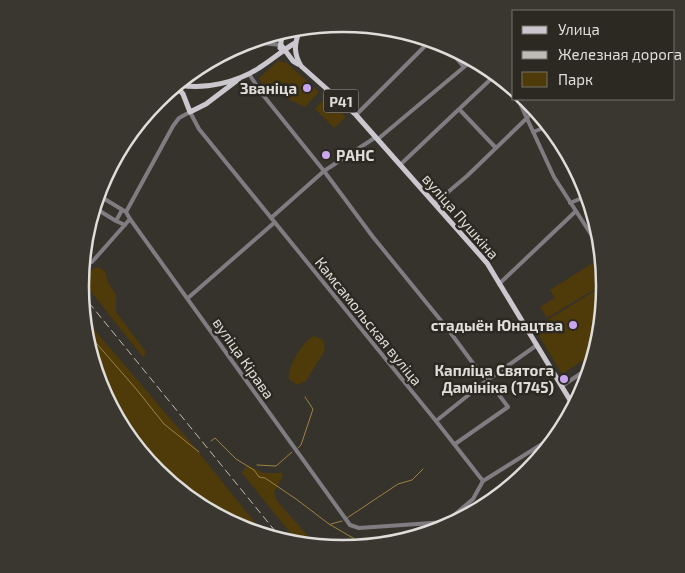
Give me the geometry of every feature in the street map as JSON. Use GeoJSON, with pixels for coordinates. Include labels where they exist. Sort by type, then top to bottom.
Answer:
{"type":"FeatureCollection","features":[{"type":"Feature","properties":{"kind":"main road"},"geometry":{"type":"LineString","coordinates":[[276,55],[295,60],[294,43],[297,37]]}},
{"type":"Feature","properties":{"kind":"main road"},"geometry":{"type":"LineString","coordinates":[[284,39],[285,42],[294,43]]}},
{"type":"Feature","properties":{"kind":"main road"},"geometry":{"type":"LineString","coordinates":[[282,40],[283,47]]}},
{"type":"Feature","properties":{"kind":"main road"},"geometry":{"type":"LineString","coordinates":[[186,87],[218,84],[241,77],[259,68],[283,47],[294,43]]}},
{"type":"Feature","properties":{"kind":"main road","name":"Р41"},"geometry":{"type":"LineString","coordinates":[[283,47],[292,54],[295,60]]}},
{"type":"Feature","properties":{"kind":"main road","name":"вуліца Пушкіна"},"geometry":{"type":"LineString","coordinates":[[295,60],[356,115],[486,263],[570,399]]}},
{"type":"Feature","properties":{"kind":"main road"},"geometry":{"type":"LineString","coordinates":[[181,91],[190,112],[206,104],[241,77]]}},
{"type":"Feature","properties":{"kind":"main road"},"geometry":{"type":"LineString","coordinates":[[218,84],[221,89],[220,94]]}},
{"type":"Feature","properties":{"kind":"main road"},"geometry":{"type":"LineString","coordinates":[[183,94],[189,87]]}},
{"type":"Feature","properties":{"kind":"street"},"geometry":{"type":"LineString","coordinates":[[266,44],[283,47]]}},
{"type":"Feature","properties":{"kind":"street"},"geometry":{"type":"LineString","coordinates":[[356,115],[425,46]]}},
{"type":"Feature","properties":{"kind":"street"},"geometry":{"type":"LineString","coordinates":[[459,61],[464,67]]}},
{"type":"Feature","properties":{"kind":"street"},"geometry":{"type":"LineString","coordinates":[[271,218],[324,171],[377,138],[466,65]]}},
{"type":"Feature","properties":{"kind":"street"},"geometry":{"type":"LineString","coordinates":[[248,74],[373,237],[508,407],[455,444]]}},
{"type":"Feature","properties":{"kind":"street"},"geometry":{"type":"LineString","coordinates":[[401,164],[490,80]]}},
{"type":"Feature","properties":{"kind":"street"},"geometry":{"type":"LineString","coordinates":[[523,108],[546,163],[592,235]]}},
{"type":"Feature","properties":{"kind":"street"},"geometry":{"type":"LineString","coordinates":[[459,109],[496,148]]}},
{"type":"Feature","properties":{"kind":"street"},"geometry":{"type":"LineString","coordinates":[[116,221],[124,211],[173,126],[179,118],[190,112]]}},
{"type":"Feature","properties":{"kind":"street","name":"Камсамольская вуліца"},"geometry":{"type":"LineString","coordinates":[[190,112],[199,129],[483,481]]}},
{"type":"Feature","properties":{"kind":"street"},"geometry":{"type":"LineString","coordinates":[[435,203],[528,117]]}},
{"type":"Feature","properties":{"kind":"street"},"geometry":{"type":"LineString","coordinates":[[533,132],[541,129]]}},
{"type":"Feature","properties":{"kind":"street"},"geometry":{"type":"LineString","coordinates":[[570,202],[580,198]]}},
{"type":"Feature","properties":{"kind":"street"},"geometry":{"type":"LineString","coordinates":[[104,199],[124,211]]}},
{"type":"Feature","properties":{"kind":"street"},"geometry":{"type":"LineString","coordinates":[[100,211],[125,224]]}},
{"type":"Feature","properties":{"kind":"street","name":"вуліца Кірава"},"geometry":{"type":"LineString","coordinates":[[124,211],[347,522],[354,528],[436,523]]}},
{"type":"Feature","properties":{"kind":"street"},"geometry":{"type":"LineString","coordinates":[[499,284],[576,211]]}},
{"type":"Feature","properties":{"kind":"street"},"geometry":{"type":"LineString","coordinates":[[92,262],[130,219]]}},
{"type":"Feature","properties":{"kind":"street"},"geometry":{"type":"LineString","coordinates":[[188,298],[274,222]]}},
{"type":"Feature","properties":{"kind":"street"},"geometry":{"type":"LineString","coordinates":[[436,421],[537,345]]}},
{"type":"Feature","properties":{"kind":"street"},"geometry":{"type":"LineString","coordinates":[[562,386],[581,373]]}},
{"type":"Feature","properties":{"kind":"street"},"geometry":{"type":"LineString","coordinates":[[483,481],[541,445]]}},
{"type":"Feature","properties":{"kind":"street","name":"вуліца Кірава"},"geometry":{"type":"LineString","coordinates":[[456,513],[473,499],[483,481]]}},
{"type":"Feature","properties":{"kind":"green space"},"geometry":{"type":"Polygon","coordinates":[[[278,61],[287,63],[319,92],[305,107],[288,99],[275,84],[265,90],[259,78],[278,61]]]}},
{"type":"Feature","properties":{"kind":"green space"},"geometry":{"type":"Polygon","coordinates":[[[325,98],[346,117],[334,128],[315,109],[325,98]]]}},
{"type":"Feature","properties":{"kind":"green space"},"geometry":{"type":"Polygon","coordinates":[[[595,262],[596,288],[547,318],[540,307],[555,298],[550,290],[595,262]]]}},
{"type":"Feature","properties":{"kind":"green space"},"geometry":{"type":"Polygon","coordinates":[[[98,267],[105,271],[108,282],[116,295],[116,312],[146,352],[142,356],[89,289],[89,269],[98,267]]]}},
{"type":"Feature","properties":{"kind":"green space","name":"стадыён Юнацтва"},"geometry":{"type":"Polygon","coordinates":[[[596,290],[592,336],[586,359],[562,374],[536,331],[537,329],[550,328],[546,321],[596,290]]]}},
{"type":"Feature","properties":{"kind":"green space"},"geometry":{"type":"Polygon","coordinates":[[[92,327],[192,444],[257,526],[230,514],[201,498],[163,466],[141,441],[131,428],[108,384],[97,352],[92,327]]]}},
{"type":"Feature","properties":{"kind":"green space"},"geometry":{"type":"Polygon","coordinates":[[[314,336],[323,340],[325,350],[306,381],[297,385],[289,379],[290,368],[301,348],[314,336]]]}},
{"type":"Feature","properties":{"kind":"green space"},"geometry":{"type":"Polygon","coordinates":[[[246,467],[251,467],[264,473],[283,473],[274,492],[277,501],[310,538],[293,536],[242,473],[246,467]]]}},
{"type":"Feature","properties":{"kind":"waterway"},"geometry":{"type":"LineString","coordinates":[[94,341],[164,424],[199,452]]}},
{"type":"Feature","properties":{"kind":"waterway"},"geometry":{"type":"LineString","coordinates":[[298,448],[301,445],[313,409],[305,397]]}},
{"type":"Feature","properties":{"kind":"waterway"},"geometry":{"type":"LineString","coordinates":[[211,441],[215,438],[236,459],[254,470],[259,477],[265,478],[329,524],[356,540]]}},
{"type":"Feature","properties":{"kind":"waterway"},"geometry":{"type":"LineString","coordinates":[[257,465],[276,466],[292,452]]}},
{"type":"Feature","properties":{"kind":"waterway"},"geometry":{"type":"LineString","coordinates":[[347,518],[398,484],[412,480],[423,469]]}},
{"type":"Feature","properties":{"kind":"waterway"},"geometry":{"type":"LineString","coordinates":[[331,524],[342,521]]}},
{"type":"Feature","properties":{"kind":"railway"},"geometry":{"type":"LineString","coordinates":[[89,303],[276,532]]}},
{"type":"Feature","properties":{"kind":"place","name":"Званіца"},"geometry":{"type":"Point","coordinates":[307,88]}},
{"type":"Feature","properties":{"kind":"place","name":"РАНС"},"geometry":{"type":"Point","coordinates":[326,155]}},
{"type":"Feature","properties":{"kind":"place","name":"стадыён Юнацтва"},"geometry":{"type":"Point","coordinates":[573,325]}},
{"type":"Feature","properties":{"kind":"place","name":"Капліца Святога Дамініка (1745)"},"geometry":{"type":"Point","coordinates":[564,379]}}]}
